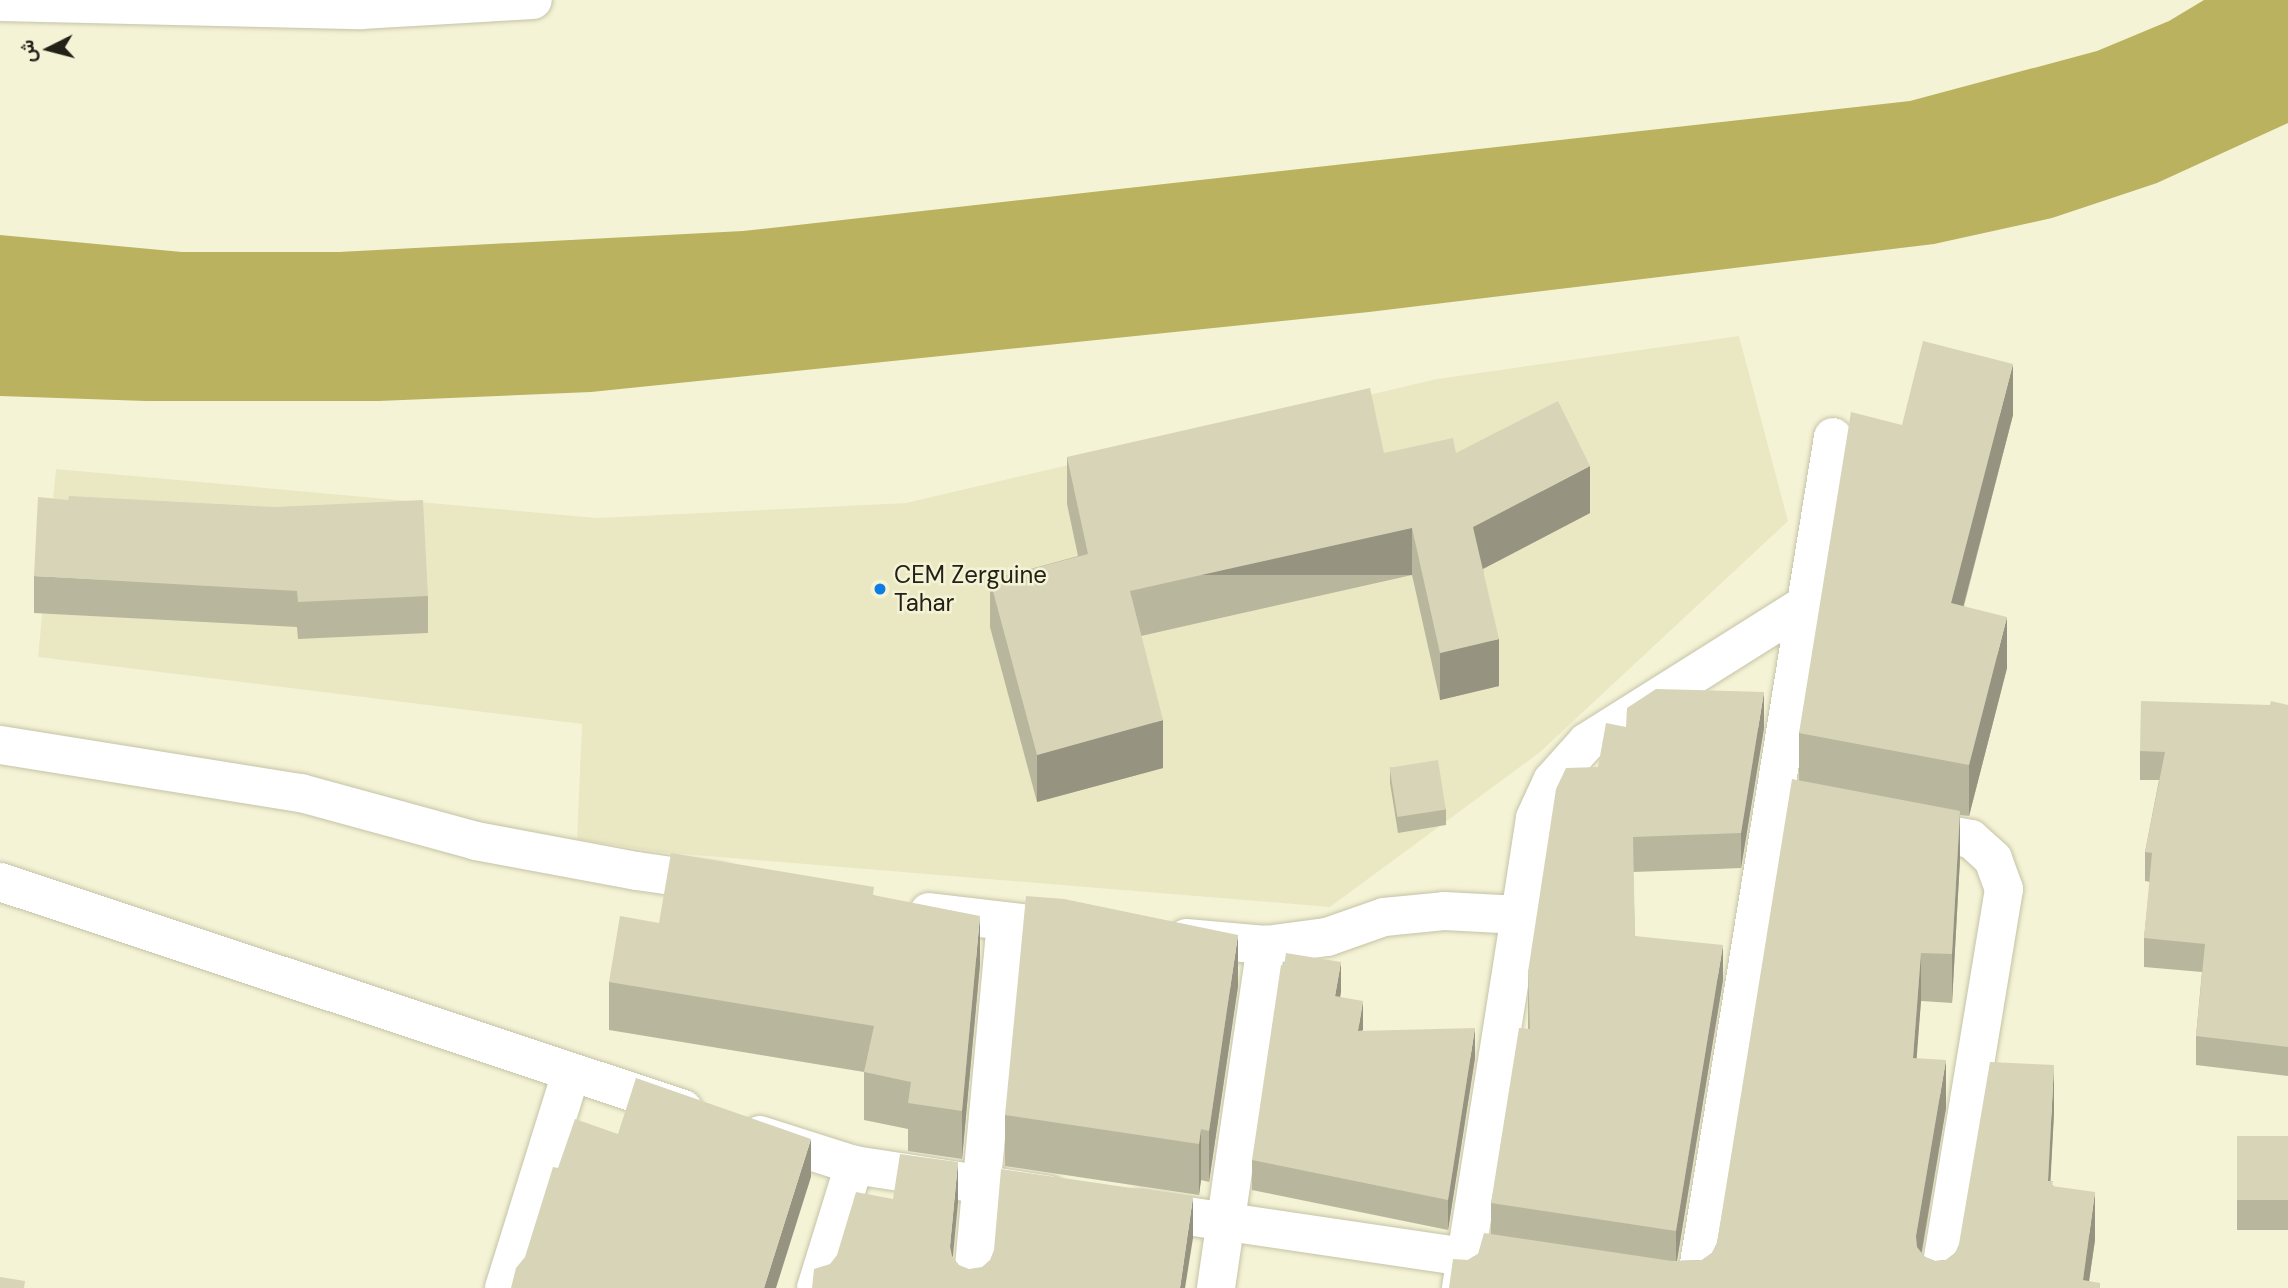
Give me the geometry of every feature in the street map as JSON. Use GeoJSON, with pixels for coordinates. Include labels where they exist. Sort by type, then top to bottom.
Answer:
{"type":"FeatureCollection","features":[{"type":"Feature","properties":{"kind":"street"},"geometry":{"type":"LineString","coordinates":[[0,2],[361,10],[533,0]]}},
{"type":"Feature","properties":{"kind":"street"},"geometry":{"type":"LineString","coordinates":[[1677,1287],[1774,802],[1833,437]]}},
{"type":"Feature","properties":{"kind":"street"},"geometry":{"type":"LineString","coordinates":[[1463,1273],[1535,818],[1552,781],[1587,742],[1806,604]]}},
{"type":"Feature","properties":{"kind":"street"},"geometry":{"type":"LineString","coordinates":[[0,745],[301,793],[476,841],[637,872],[760,889]]}},
{"type":"Feature","properties":{"kind":"street"},"geometry":{"type":"LineString","coordinates":[[1774,802],[1813,809]]}},
{"type":"Feature","properties":{"kind":"street"},"geometry":{"type":"LineString","coordinates":[[1879,822],[1971,839],[1993,859],[2004,889],[1938,1288]]}},
{"type":"Feature","properties":{"kind":"street"},"geometry":{"type":"LineString","coordinates":[[0,881],[854,1165],[1223,1222],[1463,1273],[1557,1271]]}},
{"type":"Feature","properties":{"kind":"street"},"geometry":{"type":"LineString","coordinates":[[896,908],[1006,923],[1115,933]]}},
{"type":"Feature","properties":{"kind":"street"},"geometry":{"type":"LineString","coordinates":[[1157,936],[1266,945],[1327,937],[1384,917],[1444,911],[1520,915]]}},
{"type":"Feature","properties":{"kind":"street"},"geometry":{"type":"LineString","coordinates":[[972,1288],[979,1185],[1006,923]]}},
{"type":"Feature","properties":{"kind":"street"},"geometry":{"type":"LineString","coordinates":[[1216,1288],[1223,1222],[1266,945]]}},
{"type":"Feature","properties":{"kind":"street"},"geometry":{"type":"LineString","coordinates":[[505,1288],[571,1073]]}},
{"type":"Feature","properties":{"kind":"street"},"geometry":{"type":"LineString","coordinates":[[817,1288],[854,1165]]}},
{"type":"Feature","properties":{"kind":"shaded area"},"geometry":{"type":"Polygon","coordinates":[[[2204,0],[2288,0],[2288,123],[2157,183],[2052,218],[1934,244],[1369,312],[591,392],[379,401],[146,401],[0,396],[0,235],[182,252],[339,252],[743,231],[1910,101],[2097,51],[2169,21],[2204,0]]]}},
{"type":"Feature","properties":{"kind":"shaded area","name":"CEM Zerguine Tahar"},"geometry":{"type":"Polygon","coordinates":[[[1739,336],[1788,521],[1539,753],[1330,907],[658,852],[577,839],[582,724],[38,657],[56,469],[597,518],[906,503],[1437,379],[1739,336]]]}},
{"type":"Feature","properties":{"kind":"building"},"geometry":{"type":"Polygon","coordinates":[[[1923,341],[2013,364],[1951,603],[2007,617],[1969,765],[1799,733],[1851,412],[1902,425],[1923,341]]]}},
{"type":"Feature","properties":{"kind":"building"},"geometry":{"type":"Polygon","coordinates":[[[1370,388],[1384,453],[1453,438],[1456,453],[1558,401],[1590,466],[1473,527],[1499,639],[1440,653],[1412,528],[1130,591],[1163,720],[1037,755],[990,580],[1088,554],[1067,457],[1370,388]]]}},
{"type":"Feature","properties":{"kind":"building"},"geometry":{"type":"Polygon","coordinates":[[[69,496],[275,507],[423,500],[428,596],[298,602],[297,591],[34,576],[38,497],[68,500],[69,496]]]}},
{"type":"Feature","properties":{"kind":"building"},"geometry":{"type":"Polygon","coordinates":[[[1656,689],[1764,692],[1741,833],[1633,837],[1635,936],[1723,945],[1676,1231],[1491,1203],[1519,1028],[1530,1029],[1528,972],[1556,789],[1566,768],[1598,767],[1606,723],[1626,727],[1627,708],[1656,689]]]}},
{"type":"Feature","properties":{"kind":"building"},"geometry":{"type":"Polygon","coordinates":[[[2141,701],[2270,705],[2271,701],[2288,705],[2288,1047],[2196,1036],[2205,944],[2144,938],[2152,853],[2145,852],[2165,752],[2140,751],[2141,701]]]}},
{"type":"Feature","properties":{"kind":"building"},"geometry":{"type":"Polygon","coordinates":[[[1438,760],[1446,809],[1397,817],[1390,768],[1438,760]]]}},
{"type":"Feature","properties":{"kind":"building"},"geometry":{"type":"Polygon","coordinates":[[[1792,779],[1960,811],[1952,954],[1921,953],[1913,1058],[1946,1060],[1916,1236],[1917,1247],[1925,1257],[1935,1261],[1946,1260],[1955,1253],[1959,1244],[1990,1062],[2054,1065],[2048,1181],[2053,1181],[2052,1186],[2095,1192],[2083,1280],[2100,1283],[2100,1288],[1449,1288],[1453,1259],[1468,1260],[1478,1254],[1484,1233],[1672,1261],[1702,1260],[1712,1253],[1717,1243],[1792,779]]]}},
{"type":"Feature","properties":{"kind":"building"},"geometry":{"type":"Polygon","coordinates":[[[671,853],[874,887],[873,895],[980,916],[962,1111],[908,1103],[911,1082],[864,1072],[874,1026],[609,982],[620,916],[659,923],[671,853]]]}},
{"type":"Feature","properties":{"kind":"building"},"geometry":{"type":"Polygon","coordinates":[[[1026,896],[1064,899],[1238,935],[1209,1131],[1201,1129],[1199,1144],[1005,1115],[1026,896]]]}},
{"type":"Feature","properties":{"kind":"building"},"geometry":{"type":"Polygon","coordinates":[[[1286,953],[1341,962],[1335,996],[1363,1001],[1358,1031],[1475,1028],[1448,1200],[1252,1160],[1281,965],[1284,966],[1286,953]]]}},
{"type":"Feature","properties":{"kind":"building"},"geometry":{"type":"Polygon","coordinates":[[[636,1078],[811,1139],[764,1288],[511,1288],[516,1268],[525,1257],[553,1167],[558,1168],[575,1119],[618,1134],[636,1078]]]}},
{"type":"Feature","properties":{"kind":"building"},"geometry":{"type":"Polygon","coordinates":[[[2237,1136],[2288,1136],[2288,1200],[2237,1200],[2237,1136]]]}},
{"type":"Feature","properties":{"kind":"building"},"geometry":{"type":"Polygon","coordinates":[[[900,1154],[958,1162],[950,1246],[952,1256],[959,1265],[969,1269],[982,1267],[990,1260],[994,1250],[1001,1169],[1193,1197],[1180,1288],[812,1288],[814,1269],[830,1264],[837,1255],[856,1192],[893,1199],[900,1154]]]}},
{"type":"Feature","properties":{"kind":"building"},"geometry":{"type":"Polygon","coordinates":[[[0,1277],[25,1281],[24,1288],[0,1288],[0,1277]]]}},
{"type":"Feature","properties":{"kind":"place","name":"CEM Zerguine Tahar"},"geometry":{"type":"Point","coordinates":[880,589]}}]}
